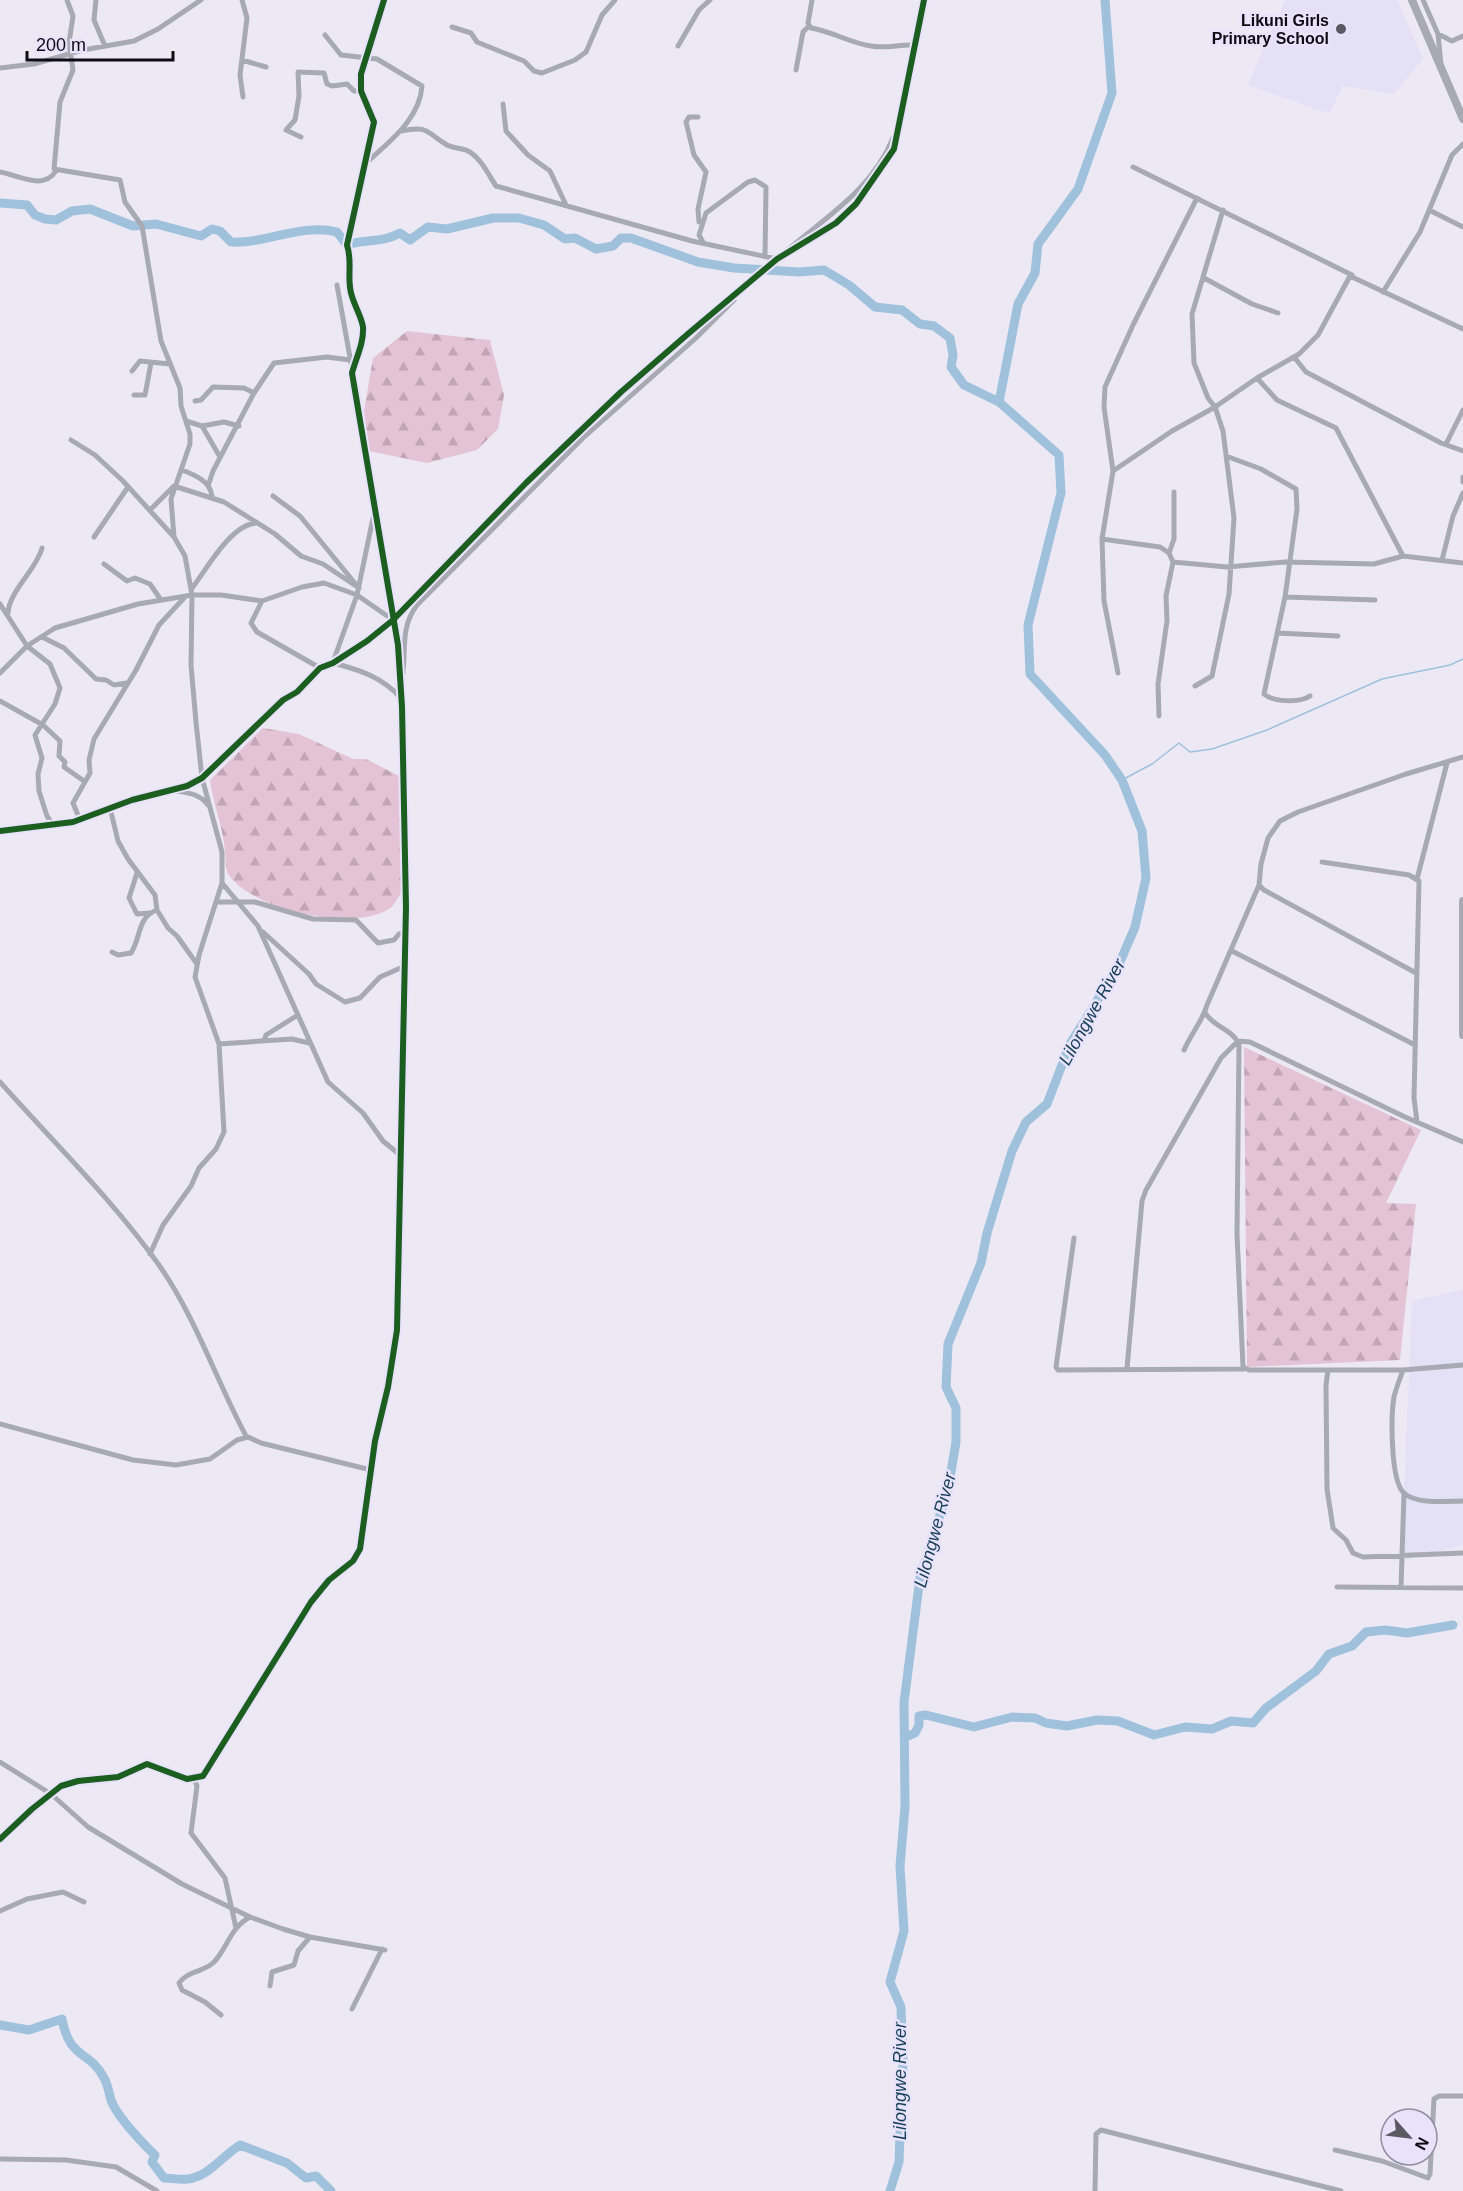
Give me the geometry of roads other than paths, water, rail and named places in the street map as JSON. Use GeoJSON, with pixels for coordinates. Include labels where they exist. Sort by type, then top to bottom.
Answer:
{"type":"FeatureCollection","features":[{"type":"Feature","properties":{"kind":"main road"},"geometry":{"type":"LineString","coordinates":[[1412,0],[1463,119]]}},
{"type":"Feature","properties":{"kind":"main road"},"geometry":{"type":"LineString","coordinates":[[1463,901],[1463,1035]]}},
{"type":"Feature","properties":{"kind":"street"},"geometry":{"type":"LineString","coordinates":[[0,172],[35,182],[44,181],[56,171],[60,102],[73,70],[69,54],[74,22],[67,0]]}},
{"type":"Feature","properties":{"kind":"street"},"geometry":{"type":"LineString","coordinates":[[96,0],[94,20],[105,46]]}},
{"type":"Feature","properties":{"kind":"street"},"geometry":{"type":"LineString","coordinates":[[0,68],[34,64],[140,38],[201,0]]}},
{"type":"Feature","properties":{"kind":"street"},"geometry":{"type":"LineString","coordinates":[[242,0],[247,18],[240,75],[243,97]]}},
{"type":"Feature","properties":{"kind":"street"},"geometry":{"type":"LineString","coordinates":[[352,373],[362,344],[363,325],[354,308],[350,286],[351,257],[347,245],[355,213],[356,195],[366,163],[374,122],[361,91],[360,82],[365,56],[384,0]]}},
{"type":"Feature","properties":{"kind":"street"},"geometry":{"type":"LineString","coordinates":[[452,27],[471,33],[477,42],[524,61],[534,71],[542,73],[575,60],[586,52],[602,15],[615,0]]}},
{"type":"Feature","properties":{"kind":"street"},"geometry":{"type":"LineString","coordinates":[[678,46],[699,10],[710,0]]}},
{"type":"Feature","properties":{"kind":"street"},"geometry":{"type":"LineString","coordinates":[[796,70],[803,32],[808,27],[812,0]]}},
{"type":"Feature","properties":{"kind":"street"},"geometry":{"type":"LineString","coordinates":[[401,131],[418,127],[426,129],[446,144],[471,154],[491,173],[496,186],[704,243],[777,259],[836,223],[856,204],[890,157],[924,0]]}},
{"type":"Feature","properties":{"kind":"street"},"geometry":{"type":"LineString","coordinates":[[1423,0],[1438,34],[1441,69]]}},
{"type":"Feature","properties":{"kind":"street"},"geometry":{"type":"LineString","coordinates":[[808,27],[839,34],[859,44],[873,47],[915,45]]}},
{"type":"Feature","properties":{"kind":"street"},"geometry":{"type":"LineString","coordinates":[[1438,34],[1452,41],[1463,36]]}},
{"type":"Feature","properties":{"kind":"street"},"geometry":{"type":"LineString","coordinates":[[325,35],[341,55],[365,56],[396,68],[422,86],[411,116],[401,131],[366,163]]}},
{"type":"Feature","properties":{"kind":"street"},"geometry":{"type":"LineString","coordinates":[[242,60],[266,67]]}},
{"type":"Feature","properties":{"kind":"street"},"geometry":{"type":"LineString","coordinates":[[301,138],[286,130],[295,120],[299,96],[298,72],[324,73],[327,84],[332,86],[347,84],[354,91],[361,91]]}},
{"type":"Feature","properties":{"kind":"street"},"geometry":{"type":"LineString","coordinates":[[503,104],[506,131],[528,155],[550,171],[566,205]]}},
{"type":"Feature","properties":{"kind":"street"},"geometry":{"type":"LineString","coordinates":[[698,117],[689,117],[686,122],[694,155],[706,172],[698,209],[699,235],[704,243]]}},
{"type":"Feature","properties":{"kind":"street"},"geometry":{"type":"LineString","coordinates":[[401,690],[406,623],[417,605],[583,438],[696,338],[777,259],[843,205],[866,182],[890,146],[897,128]]}},
{"type":"Feature","properties":{"kind":"street"},"geometry":{"type":"LineString","coordinates":[[1383,292],[1401,267],[1430,210],[1452,155],[1463,144]]}},
{"type":"Feature","properties":{"kind":"street"},"geometry":{"type":"LineString","coordinates":[[1133,167],[1383,292],[1463,329]]}},
{"type":"Feature","properties":{"kind":"street"},"geometry":{"type":"LineString","coordinates":[[56,171],[120,180],[125,202],[142,226],[161,341],[180,388],[190,444],[171,499],[174,537]]}},
{"type":"Feature","properties":{"kind":"street"},"geometry":{"type":"LineString","coordinates":[[700,227],[711,207],[748,182],[755,180],[766,187],[768,193],[764,214],[765,256]]}},
{"type":"Feature","properties":{"kind":"street"},"geometry":{"type":"LineString","coordinates":[[1118,673],[1105,609],[1102,539],[1113,471],[1104,407],[1107,380],[1197,198]]}},
{"type":"Feature","properties":{"kind":"street"},"geometry":{"type":"LineString","coordinates":[[1195,686],[1208,681],[1213,673],[1225,622],[1232,566],[1234,518],[1223,431],[1215,407],[1202,385],[1194,363],[1192,314],[1204,278],[1210,246],[1223,210]]}},
{"type":"Feature","properties":{"kind":"street"},"geometry":{"type":"LineString","coordinates":[[1430,210],[1463,228]]}},
{"type":"Feature","properties":{"kind":"street"},"geometry":{"type":"LineString","coordinates":[[1113,471],[1172,431],[1294,357],[1318,335],[1347,278],[1353,276]]}},
{"type":"Feature","properties":{"kind":"street"},"geometry":{"type":"LineString","coordinates":[[1204,278],[1251,304],[1278,313]]}},
{"type":"Feature","properties":{"kind":"street"},"geometry":{"type":"LineString","coordinates":[[0,831],[80,820],[110,808],[171,791],[202,778],[283,700],[297,692],[320,668],[333,663],[393,620],[526,483],[621,392],[755,280]]}},
{"type":"Feature","properties":{"kind":"street"},"geometry":{"type":"LineString","coordinates":[[0,1839],[51,1794],[66,1784],[118,1778],[147,1764],[194,1779],[208,1771],[235,1722],[311,1602],[329,1580],[356,1556],[362,1540],[371,1470],[395,1346],[405,966],[401,690],[398,645],[337,285]]}},
{"type":"Feature","properties":{"kind":"street"},"geometry":{"type":"LineString","coordinates":[[208,486],[220,457],[239,426],[254,393],[277,362],[327,357],[350,360]]}},
{"type":"Feature","properties":{"kind":"street"},"geometry":{"type":"LineString","coordinates":[[1294,357],[1306,372],[1463,451]]}},
{"type":"Feature","properties":{"kind":"street"},"geometry":{"type":"LineString","coordinates":[[132,370],[140,361],[170,364]]}},
{"type":"Feature","properties":{"kind":"street"},"geometry":{"type":"LineString","coordinates":[[134,395],[145,395],[151,363]]}},
{"type":"Feature","properties":{"kind":"street"},"geometry":{"type":"LineString","coordinates":[[1257,378],[1283,404],[1336,428],[1403,556]]}},
{"type":"Feature","properties":{"kind":"street"},"geometry":{"type":"LineString","coordinates":[[195,401],[201,400],[213,387],[244,388],[254,393]]}},
{"type":"Feature","properties":{"kind":"street"},"geometry":{"type":"LineString","coordinates":[[1446,444],[1463,410]]}},
{"type":"Feature","properties":{"kind":"street"},"geometry":{"type":"LineString","coordinates":[[186,421],[202,426],[224,422],[239,426]]}},
{"type":"Feature","properties":{"kind":"street"},"geometry":{"type":"LineString","coordinates":[[202,426],[220,457]]}},
{"type":"Feature","properties":{"kind":"street"},"geometry":{"type":"LineString","coordinates":[[71,440],[95,455],[128,487],[174,537],[185,556],[192,588],[191,665],[202,778],[222,852],[222,884],[197,964],[196,984],[219,1044],[224,1131],[216,1149],[199,1168],[190,1186],[163,1225],[150,1254]]}},
{"type":"Feature","properties":{"kind":"street"},"geometry":{"type":"LineString","coordinates":[[1226,456],[1261,469],[1296,489],[1297,509],[1285,597],[1265,695],[1300,700],[1310,696]]}},
{"type":"Feature","properties":{"kind":"street"},"geometry":{"type":"LineString","coordinates":[[182,470],[199,477],[208,486],[212,496]]}},
{"type":"Feature","properties":{"kind":"street"},"geometry":{"type":"LineString","coordinates":[[1463,477],[1463,482]]}},
{"type":"Feature","properties":{"kind":"street"},"geometry":{"type":"LineString","coordinates":[[174,486],[212,496],[238,510],[301,556],[322,564],[359,588]]}},
{"type":"Feature","properties":{"kind":"street"},"geometry":{"type":"LineString","coordinates":[[150,510],[174,486]]}},
{"type":"Feature","properties":{"kind":"street"},"geometry":{"type":"LineString","coordinates":[[94,537],[128,487]]}},
{"type":"Feature","properties":{"kind":"street"},"geometry":{"type":"LineString","coordinates":[[1169,554],[1174,539],[1174,492]]}},
{"type":"Feature","properties":{"kind":"street"},"geometry":{"type":"LineString","coordinates":[[273,496],[300,516],[359,588]]}},
{"type":"Feature","properties":{"kind":"street"},"geometry":{"type":"LineString","coordinates":[[1442,560],[1453,516],[1462,497]]}},
{"type":"Feature","properties":{"kind":"street"},"geometry":{"type":"LineString","coordinates":[[333,663],[339,653],[359,588],[372,535],[374,509]]}},
{"type":"Feature","properties":{"kind":"street"},"geometry":{"type":"LineString","coordinates":[[80,820],[73,807],[90,773],[91,745],[159,625],[192,588],[220,548],[244,526],[256,523]]}},
{"type":"Feature","properties":{"kind":"street"},"geometry":{"type":"LineString","coordinates":[[1102,539],[1163,548],[1173,562],[1167,596],[1167,621],[1158,684],[1159,716]]}},
{"type":"Feature","properties":{"kind":"street"},"geometry":{"type":"LineString","coordinates":[[8,615],[8,609],[24,577],[40,555],[42,548]]}},
{"type":"Feature","properties":{"kind":"street"},"geometry":{"type":"LineString","coordinates":[[1173,562],[1232,566],[1290,562],[1374,564],[1403,556],[1463,563]]}},
{"type":"Feature","properties":{"kind":"street"},"geometry":{"type":"LineString","coordinates":[[104,564],[127,581],[135,578],[150,584],[161,600]]}},
{"type":"Feature","properties":{"kind":"street"},"geometry":{"type":"LineString","coordinates":[[0,673],[27,646],[61,627],[161,600],[221,595],[262,601],[302,587],[324,583],[357,595],[393,620]]}},
{"type":"Feature","properties":{"kind":"street"},"geometry":{"type":"LineString","coordinates":[[1285,597],[1376,600]]}},
{"type":"Feature","properties":{"kind":"street"},"geometry":{"type":"LineString","coordinates":[[262,601],[252,623],[257,632],[320,668]]}},
{"type":"Feature","properties":{"kind":"street"},"geometry":{"type":"LineString","coordinates":[[0,604],[27,646],[50,664],[60,688],[44,725],[35,735],[42,758],[38,774],[39,791],[47,816],[53,825]]}},
{"type":"Feature","properties":{"kind":"street"},"geometry":{"type":"LineString","coordinates":[[1277,633],[1338,636]]}},
{"type":"Feature","properties":{"kind":"street"},"geometry":{"type":"LineString","coordinates":[[42,637],[63,648],[96,679],[106,680],[114,685],[128,682]]}},
{"type":"Feature","properties":{"kind":"street"},"geometry":{"type":"LineString","coordinates":[[333,663],[376,676],[387,683],[401,698]]}},
{"type":"Feature","properties":{"kind":"street"},"geometry":{"type":"LineString","coordinates":[[0,701],[44,725],[60,741],[59,756],[65,762],[64,767],[84,781]]}},
{"type":"Feature","properties":{"kind":"street"},"geometry":{"type":"LineString","coordinates":[[1184,1050],[1196,1024],[1206,1014],[1207,1005],[1259,885],[1261,864],[1268,838],[1280,821],[1298,812],[1406,774],[1447,764],[1463,757]]}},
{"type":"Feature","properties":{"kind":"street"},"geometry":{"type":"LineString","coordinates":[[1417,1122],[1414,1098],[1417,879],[1447,764]]}},
{"type":"Feature","properties":{"kind":"street"},"geometry":{"type":"LineString","coordinates":[[171,791],[191,793],[204,800],[209,806]]}},
{"type":"Feature","properties":{"kind":"street"},"geometry":{"type":"LineString","coordinates":[[110,808],[118,841],[137,873],[155,895],[153,912],[141,925],[131,953],[118,955],[112,952]]}},
{"type":"Feature","properties":{"kind":"street"},"geometry":{"type":"LineString","coordinates":[[1322,862],[1409,875],[1417,879]]}},
{"type":"Feature","properties":{"kind":"street"},"geometry":{"type":"LineString","coordinates":[[137,873],[129,898],[137,914],[153,912]]}},
{"type":"Feature","properties":{"kind":"street"},"geometry":{"type":"LineString","coordinates":[[222,884],[258,926],[309,974],[316,984],[345,1002],[360,998],[380,977],[405,966]]}},
{"type":"Feature","properties":{"kind":"street"},"geometry":{"type":"LineString","coordinates":[[1259,885],[1269,894],[1416,973]]}},
{"type":"Feature","properties":{"kind":"street"},"geometry":{"type":"LineString","coordinates":[[218,902],[255,902],[313,919],[356,920],[378,943],[394,940],[399,934],[405,933]]}},
{"type":"Feature","properties":{"kind":"street"},"geometry":{"type":"LineString","coordinates":[[153,912],[197,964]]}},
{"type":"Feature","properties":{"kind":"street"},"geometry":{"type":"LineString","coordinates":[[258,926],[309,1043],[332,1088],[363,1113],[383,1141],[400,1155]]}},
{"type":"Feature","properties":{"kind":"street"},"geometry":{"type":"LineString","coordinates":[[1232,951],[1415,1045]]}},
{"type":"Feature","properties":{"kind":"street"},"geometry":{"type":"LineString","coordinates":[[1206,1014],[1238,1041],[1237,1234],[1241,1365],[1246,1369]]}},
{"type":"Feature","properties":{"kind":"street"},"geometry":{"type":"LineString","coordinates":[[264,1041],[266,1035],[298,1015]]}},
{"type":"Feature","properties":{"kind":"street"},"geometry":{"type":"LineString","coordinates":[[219,1044],[292,1039],[309,1043]]}},
{"type":"Feature","properties":{"kind":"street"},"geometry":{"type":"LineString","coordinates":[[1127,1368],[1142,1202],[1221,1058],[1238,1041],[1245,1040],[1289,1059],[1463,1142]]}},
{"type":"Feature","properties":{"kind":"street"},"geometry":{"type":"LineString","coordinates":[[0,1082],[118,1210],[150,1254],[179,1298],[248,1437],[261,1443],[371,1470]]}},
{"type":"Feature","properties":{"kind":"street"},"geometry":{"type":"LineString","coordinates":[[1074,1238],[1056,1367],[1062,1371],[1127,1368],[1402,1370],[1463,1365]]}},
{"type":"Feature","properties":{"kind":"street"},"geometry":{"type":"LineString","coordinates":[[1328,1370],[1326,1385],[1327,1489],[1333,1528],[1358,1556],[1463,1553]]}},
{"type":"Feature","properties":{"kind":"street"},"geometry":{"type":"LineString","coordinates":[[1401,1587],[1404,1493],[1396,1475],[1393,1448],[1394,1399],[1402,1370]]}},
{"type":"Feature","properties":{"kind":"street"},"geometry":{"type":"LineString","coordinates":[[0,1425],[133,1460],[176,1465],[210,1459],[237,1440],[248,1437]]}},
{"type":"Feature","properties":{"kind":"street"},"geometry":{"type":"LineString","coordinates":[[1404,1493],[1422,1500],[1463,1501]]}},
{"type":"Feature","properties":{"kind":"street"},"geometry":{"type":"LineString","coordinates":[[1337,1587],[1463,1588]]}},
{"type":"Feature","properties":{"kind":"street"},"geometry":{"type":"LineString","coordinates":[[0,1762],[51,1794],[101,1835],[182,1884],[233,1909],[310,1937],[383,1949],[352,2009]]}},
{"type":"Feature","properties":{"kind":"street"},"geometry":{"type":"LineString","coordinates":[[194,1779],[197,1786],[191,1833],[203,1852],[223,1874],[236,1928]]}},
{"type":"Feature","properties":{"kind":"street"},"geometry":{"type":"LineString","coordinates":[[0,1911],[27,1899],[63,1892],[84,1902]]}},
{"type":"Feature","properties":{"kind":"street"},"geometry":{"type":"LineString","coordinates":[[221,2015],[205,2002],[182,1990],[179,1983],[192,1972],[213,1963],[236,1928],[250,1917]]}},
{"type":"Feature","properties":{"kind":"street"},"geometry":{"type":"LineString","coordinates":[[270,1986],[272,1972],[294,1965],[298,1951],[310,1937]]}},
{"type":"Feature","properties":{"kind":"street"},"geometry":{"type":"LineString","coordinates":[[1335,2150],[1382,2161],[1428,2178],[1434,2099],[1439,2096],[1463,2096]]}},
{"type":"Feature","properties":{"kind":"street"},"geometry":{"type":"LineString","coordinates":[[1095,2191],[1096,2134],[1101,2130],[1341,2191]]}},
{"type":"Feature","properties":{"kind":"street"},"geometry":{"type":"LineString","coordinates":[[0,2159],[66,2160],[116,2167],[157,2191]]}},
{"type":"Feature","properties":{"kind":"waterway","name":"Lilongwe River"},"geometry":{"type":"LineString","coordinates":[[890,2191],[899,2162],[903,2061],[901,2007],[890,1982],[904,1931],[900,1866],[905,1807],[904,1702],[920,1578],[948,1490],[956,1442],[956,1408],[946,1387],[948,1344],[981,1263],[987,1233],[1012,1151],[1026,1122],[1047,1104],[1070,1044],[1117,969],[1135,927],[1146,878],[1142,831],[1122,780],[1105,755],[1030,674],[1028,625],[1061,493],[1059,455],[999,402],[1018,304],[1035,273],[1038,244],[1078,189],[1112,93],[1105,0]]}},
{"type":"Feature","properties":{"kind":"waterway"},"geometry":{"type":"LineString","coordinates":[[0,203],[27,205],[35,215],[45,219],[56,220],[72,211],[90,209],[133,226],[156,224],[201,236],[212,229],[220,231],[231,242],[258,240],[310,230],[337,232],[347,245],[386,239],[400,233],[410,240],[428,227],[447,229],[493,218],[519,218],[544,225],[565,239],[575,238],[596,249],[613,246],[621,238],[631,238],[698,262],[734,268],[799,272],[824,270],[849,285],[875,307],[902,310],[920,324],[934,326],[950,338],[953,355],[951,367],[964,385],[999,402]]}},
{"type":"Feature","properties":{"kind":"waterway"},"geometry":{"type":"LineString","coordinates":[[1122,780],[1152,764],[1179,743],[1190,752],[1212,749],[1267,730],[1382,679],[1450,665],[1463,659]]}},
{"type":"Feature","properties":{"kind":"waterway"},"geometry":{"type":"LineString","coordinates":[[906,1737],[915,1733],[919,1725],[919,1716],[926,1715],[974,1727],[1012,1717],[1035,1718],[1046,1723],[1067,1726],[1097,1720],[1118,1721],[1154,1735],[1185,1727],[1212,1729],[1231,1721],[1253,1723],[1266,1708],[1316,1671],[1329,1654],[1352,1646],[1366,1632],[1385,1630],[1407,1633],[1453,1625]]}},
{"type":"Feature","properties":{"kind":"waterway"},"geometry":{"type":"LineString","coordinates":[[0,2025],[29,2030],[62,2019],[70,2042],[98,2069],[118,2113],[155,2155],[152,2162],[164,2178],[186,2179],[200,2176],[240,2145],[287,2163],[306,2178],[316,2176],[331,2191]]}},
{"type":"Feature","properties":{"kind":"place","name":"Likuni Girls Primary School"},"geometry":{"type":"Point","coordinates":[1341,29]}}]}
